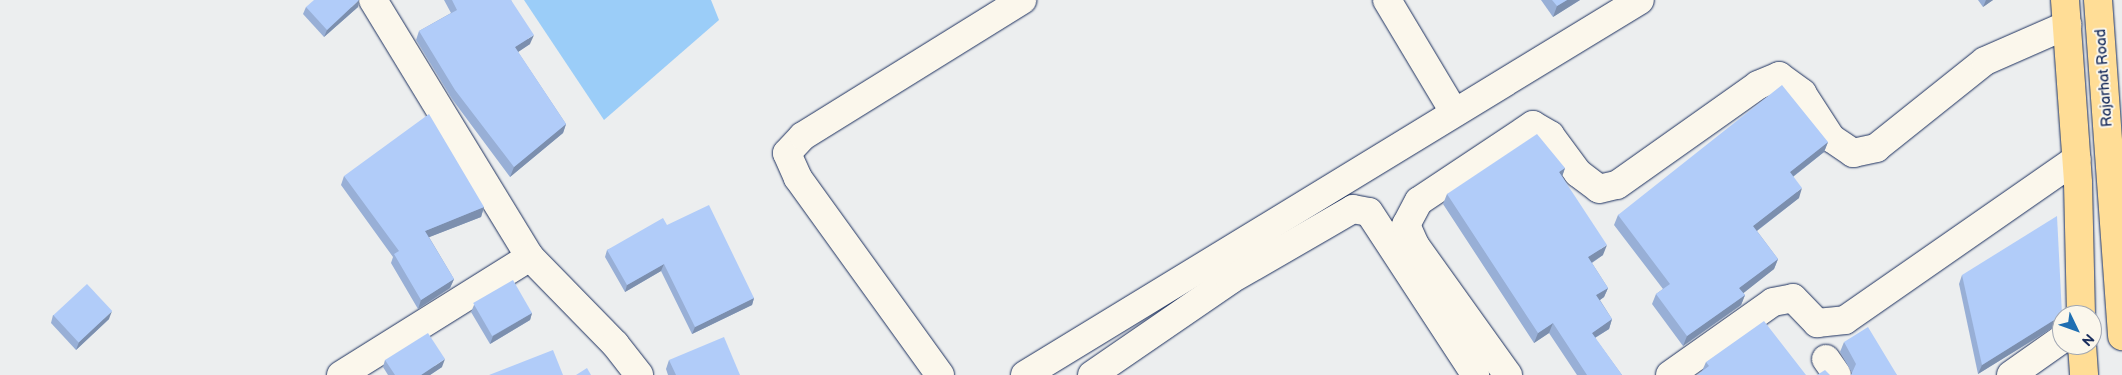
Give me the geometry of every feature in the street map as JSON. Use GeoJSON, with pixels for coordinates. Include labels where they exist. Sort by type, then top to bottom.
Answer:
{"type":"FeatureCollection","features":[{"type":"Feature","properties":{"kind":"main road","name":"Rajarhat Road"},"geometry":{"type":"LineString","coordinates":[[2098,0],[2114,76],[2122,336]]}},
{"type":"Feature","properties":{"kind":"main road"},"geometry":{"type":"LineString","coordinates":[[2066,13],[2077,159],[2081,305]]}},
{"type":"Feature","properties":{"kind":"main road"},"geometry":{"type":"LineString","coordinates":[[2083,355],[2084,375]]}},
{"type":"Feature","properties":{"kind":"street"},"geometry":{"type":"LineString","coordinates":[[372,0],[530,257],[615,344],[639,375]]}},
{"type":"Feature","properties":{"kind":"street"},"geometry":{"type":"LineString","coordinates":[[940,375],[798,178],[787,153],[803,136],[1022,0]]}},
{"type":"Feature","properties":{"kind":"street"},"geometry":{"type":"LineString","coordinates":[[1387,0],[1454,112]]}},
{"type":"Feature","properties":{"kind":"street"},"geometry":{"type":"LineString","coordinates":[[1025,375],[1640,0]]}},
{"type":"Feature","properties":{"kind":"street"},"geometry":{"type":"LineString","coordinates":[[1092,375],[1230,280],[1353,209],[1369,212],[1474,375],[1502,367],[1415,245],[1406,225],[1419,201],[1533,125],[1550,135],[1578,173],[1599,189],[1617,186],[1758,84],[1779,76],[1802,92],[1830,138],[1853,153],[1876,148],[1985,61],[2066,13]]}},
{"type":"Feature","properties":{"kind":"street"},"geometry":{"type":"LineString","coordinates":[[1670,375],[1772,302],[1793,298],[1816,323],[1845,320],[2077,159]]}},
{"type":"Feature","properties":{"kind":"street"},"geometry":{"type":"LineString","coordinates":[[342,375],[530,257]]}},
{"type":"Feature","properties":{"kind":"street"},"geometry":{"type":"LineString","coordinates":[[2011,375],[2052,346]]}},
{"type":"Feature","properties":{"kind":"street"},"geometry":{"type":"LineString","coordinates":[[1066,351],[1082,375]]}},
{"type":"Feature","properties":{"kind":"water"},"geometry":{"type":"Polygon","coordinates":[[[524,0],[711,0],[719,20],[604,120],[524,0]]]}},
{"type":"Feature","properties":{"kind":"building"},"geometry":{"type":"Polygon","coordinates":[[[314,0],[359,0],[327,30],[306,7],[314,0]]]}},
{"type":"Feature","properties":{"kind":"building"},"geometry":{"type":"Polygon","coordinates":[[[452,0],[511,0],[534,35],[515,47],[566,124],[514,167],[455,90],[419,31],[457,10],[452,0]]]}},
{"type":"Feature","properties":{"kind":"building"},"geometry":{"type":"Polygon","coordinates":[[[1552,0],[1567,0],[1557,6],[1552,0]]]}},
{"type":"Feature","properties":{"kind":"building"},"geometry":{"type":"Polygon","coordinates":[[[1782,85],[1828,142],[1790,172],[1802,188],[1753,226],[1778,259],[1739,288],[1745,295],[1687,336],[1656,294],[1670,284],[1618,215],[1782,85]]]}},
{"type":"Feature","properties":{"kind":"building"},"geometry":{"type":"Polygon","coordinates":[[[429,114],[484,207],[425,231],[454,279],[421,300],[394,254],[399,251],[344,176],[429,114]]]}},
{"type":"Feature","properties":{"kind":"building"},"geometry":{"type":"Polygon","coordinates":[[[1537,134],[1565,168],[1559,172],[1607,245],[1588,257],[1608,288],[1596,295],[1612,319],[1592,333],[1622,375],[1587,375],[1553,323],[1538,333],[1447,194],[1537,134]]]}},
{"type":"Feature","properties":{"kind":"building"},"geometry":{"type":"Polygon","coordinates":[[[709,205],[754,298],[695,327],[664,264],[627,285],[607,250],[663,218],[667,225],[709,205]]]}},
{"type":"Feature","properties":{"kind":"building"},"geometry":{"type":"Polygon","coordinates":[[[2057,216],[2061,305],[2052,305],[2052,321],[1982,365],[1962,275],[2057,216]]]}},
{"type":"Feature","properties":{"kind":"building"},"geometry":{"type":"Polygon","coordinates":[[[513,280],[532,313],[492,336],[473,303],[513,280]]]}},
{"type":"Feature","properties":{"kind":"building"},"geometry":{"type":"Polygon","coordinates":[[[87,284],[112,311],[79,342],[53,315],[87,284]]]}},
{"type":"Feature","properties":{"kind":"building"},"geometry":{"type":"Polygon","coordinates":[[[1764,321],[1806,375],[1697,375],[1709,366],[1706,362],[1764,321]]]}},
{"type":"Feature","properties":{"kind":"building"},"geometry":{"type":"Polygon","coordinates":[[[1868,327],[1897,375],[1851,375],[1856,364],[1844,342],[1868,327]]]}},
{"type":"Feature","properties":{"kind":"building"},"geometry":{"type":"Polygon","coordinates":[[[428,333],[445,359],[421,375],[395,375],[385,360],[428,333]]]}},
{"type":"Feature","properties":{"kind":"building"},"geometry":{"type":"Polygon","coordinates":[[[724,337],[740,375],[676,375],[669,360],[724,337]]]}},
{"type":"Feature","properties":{"kind":"building"},"geometry":{"type":"Polygon","coordinates":[[[553,350],[563,375],[489,375],[553,350]]]}},
{"type":"Feature","properties":{"kind":"building"},"geometry":{"type":"Polygon","coordinates":[[[587,368],[591,375],[576,375],[587,368]]]}},
{"type":"Feature","properties":{"kind":"building"},"geometry":{"type":"Polygon","coordinates":[[[1825,370],[1830,375],[1817,375],[1825,370]]]}}]}
